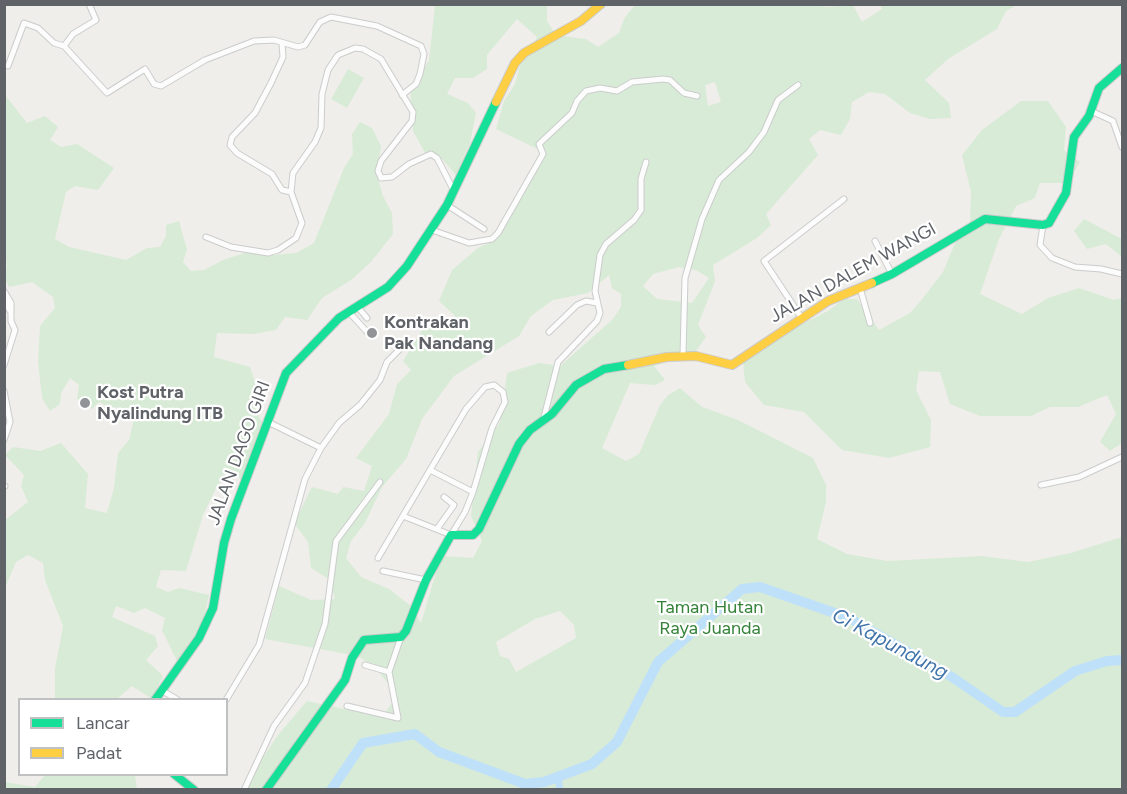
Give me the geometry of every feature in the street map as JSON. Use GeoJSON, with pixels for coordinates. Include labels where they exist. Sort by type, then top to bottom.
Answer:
{"type":"FeatureCollection","features":[{"type":"Feature","properties":{"kind":"street"},"geometry":{"type":"LineString","coordinates":[[64,46],[73,34],[96,20],[89,4]]}},
{"type":"Feature","properties":{"kind":"street","name":"JALAN DAGO GIRI"},"geometry":{"type":"LineString","coordinates":[[156,698],[199,638],[213,608],[224,543],[266,421],[286,373],[323,332],[348,310],[395,281],[432,231],[454,192],[515,63],[524,53],[581,21],[601,4]]}},
{"type":"Feature","properties":{"kind":"street"},"geometry":{"type":"LineString","coordinates":[[8,66],[24,23],[38,28],[54,43],[64,46],[107,93],[145,69],[158,86],[205,60],[254,41],[274,40],[298,47],[305,45],[320,22],[331,17],[377,26],[421,46],[423,64],[416,84],[402,95]]}},
{"type":"Feature","properties":{"kind":"street"},"geometry":{"type":"LineString","coordinates":[[282,44],[283,57],[271,83],[255,112],[232,137],[230,146],[237,153],[272,174],[282,190],[291,192]]}},
{"type":"Feature","properties":{"kind":"street"},"geometry":{"type":"LineString","coordinates":[[206,237],[231,247],[268,253],[278,250],[296,238],[302,223],[291,192],[293,173],[315,142],[321,128],[324,81],[338,55],[355,48],[363,49],[381,60],[413,112],[412,121],[385,154],[379,175],[383,179],[392,177],[420,157],[430,154],[437,158],[454,192]]}},
{"type":"Feature","properties":{"kind":"street"},"geometry":{"type":"LineString","coordinates":[[1122,68],[1099,88],[1091,111],[1074,137],[1070,177],[1054,218],[1043,225],[1040,245],[1052,258],[1075,267],[1101,269],[1122,274]]}},
{"type":"Feature","properties":{"kind":"street"},"geometry":{"type":"LineString","coordinates":[[432,231],[469,243],[492,239],[498,233],[543,154],[539,144],[572,113],[577,101],[586,91],[600,88],[617,91],[632,82],[663,79],[669,80],[684,93],[697,96]]}},
{"type":"Feature","properties":{"kind":"street"},"geometry":{"type":"LineString","coordinates":[[683,355],[685,278],[702,219],[719,180],[750,152],[764,132],[778,100],[798,86]]}},
{"type":"Feature","properties":{"kind":"street"},"geometry":{"type":"LineString","coordinates":[[1091,111],[1113,121],[1122,147]]}},
{"type":"Feature","properties":{"kind":"street"},"geometry":{"type":"LineString","coordinates":[[543,421],[558,362],[597,321],[600,313],[595,291],[600,255],[606,244],[634,220],[641,210],[641,179],[646,162]]}},
{"type":"Feature","properties":{"kind":"street"},"geometry":{"type":"LineString","coordinates":[[801,317],[764,261],[844,199]]}},
{"type":"Feature","properties":{"kind":"street"},"geometry":{"type":"LineString","coordinates":[[447,205],[484,229]]}},
{"type":"Feature","properties":{"kind":"street","name":"JALAN DALEM WANGI"},"geometry":{"type":"LineString","coordinates":[[451,535],[472,535],[479,529],[519,444],[530,430],[543,421],[576,385],[596,373],[618,365],[683,355],[727,365],[736,364],[801,317],[828,301],[892,274],[985,219],[1003,219],[1043,225]]}},
{"type":"Feature","properties":{"kind":"street"},"geometry":{"type":"LineString","coordinates":[[875,241],[892,274]]}},
{"type":"Feature","properties":{"kind":"street"},"geometry":{"type":"LineString","coordinates":[[860,288],[870,323]]}},
{"type":"Feature","properties":{"kind":"street"},"geometry":{"type":"LineString","coordinates":[[4,291],[11,303],[12,318]]}},
{"type":"Feature","properties":{"kind":"street"},"geometry":{"type":"LineString","coordinates":[[4,299],[15,330],[4,365]]}},
{"type":"Feature","properties":{"kind":"street"},"geometry":{"type":"LineString","coordinates":[[549,332],[577,305],[586,301],[597,303]]}},
{"type":"Feature","properties":{"kind":"street"},"geometry":{"type":"LineString","coordinates":[[356,305],[367,318]]}},
{"type":"Feature","properties":{"kind":"street"},"geometry":{"type":"LineString","coordinates":[[348,310],[368,333]]}},
{"type":"Feature","properties":{"kind":"street"},"geometry":{"type":"LineString","coordinates":[[227,698],[259,645],[299,496],[321,448],[344,417],[360,405],[380,380],[387,362],[404,345]]}},
{"type":"Feature","properties":{"kind":"street"},"geometry":{"type":"LineString","coordinates":[[347,706],[398,718],[389,672],[401,637],[426,580],[465,512],[473,492],[492,428],[505,402],[503,392],[498,387],[485,387],[466,409],[432,471],[378,558]]}},
{"type":"Feature","properties":{"kind":"street"},"geometry":{"type":"LineString","coordinates":[[4,391],[10,423],[4,440]]}},
{"type":"Feature","properties":{"kind":"street"},"geometry":{"type":"LineString","coordinates":[[266,421],[321,448]]}},
{"type":"Feature","properties":{"kind":"street"},"geometry":{"type":"LineString","coordinates":[[1041,485],[1079,477],[1122,457]]}},
{"type":"Feature","properties":{"kind":"street"},"geometry":{"type":"LineString","coordinates":[[432,471],[473,492]]}},
{"type":"Feature","properties":{"kind":"street"},"geometry":{"type":"LineString","coordinates":[[244,789],[274,726],[305,683],[325,624],[336,541],[380,482]]}},
{"type":"Feature","properties":{"kind":"street"},"geometry":{"type":"LineString","coordinates":[[437,530],[454,505],[444,497]]}},
{"type":"Feature","properties":{"kind":"street"},"geometry":{"type":"LineString","coordinates":[[403,516],[451,535]]}},
{"type":"Feature","properties":{"kind":"street"},"geometry":{"type":"LineString","coordinates":[[383,571],[426,580]]}},
{"type":"Feature","properties":{"kind":"street"},"geometry":{"type":"LineString","coordinates":[[266,789],[345,680],[352,658],[364,640],[401,637]]}},
{"type":"Feature","properties":{"kind":"street"},"geometry":{"type":"LineString","coordinates":[[365,665],[389,672]]}},
{"type":"Feature","properties":{"kind":"street"},"geometry":{"type":"LineString","coordinates":[[160,690],[176,698]]}},
{"type":"Feature","properties":{"kind":"street"},"geometry":{"type":"LineString","coordinates":[[177,776],[194,789]]}},
{"type":"Feature","properties":{"kind":"green space","name":"Taman Hutan Raya Juanda"},"geometry":{"type":"Polygon","coordinates":[[[818,4],[826,7],[853,5],[862,22],[882,9],[880,5],[1017,5],[1006,11],[997,29],[948,59],[925,80],[949,103],[951,118],[930,119],[910,113],[885,94],[869,92],[852,102],[850,119],[841,135],[820,130],[809,139],[818,155],[766,214],[771,225],[757,238],[713,265],[715,281],[698,325],[706,337],[696,351],[654,366],[665,380],[655,385],[630,383],[602,448],[626,461],[639,454],[660,405],[668,395],[680,388],[702,407],[738,420],[813,458],[826,485],[826,502],[817,539],[847,554],[887,561],[982,556],[1028,562],[1071,553],[1122,537],[1122,789],[241,790],[278,735],[307,701],[382,717],[392,703],[390,686],[376,668],[358,656],[265,639],[279,586],[311,600],[335,599],[330,580],[311,568],[308,542],[294,523],[312,487],[338,494],[343,487],[364,491],[372,466],[356,458],[389,414],[397,384],[411,370],[403,361],[427,322],[444,328],[455,316],[439,301],[452,270],[478,248],[493,241],[546,153],[496,129],[504,101],[515,84],[522,58],[532,48],[537,37],[517,19],[487,55],[487,69],[473,78],[455,78],[447,94],[468,103],[476,113],[470,143],[456,175],[443,160],[425,153],[413,131],[410,87],[429,61],[435,5],[547,5],[547,21],[554,32],[561,36],[586,39],[598,47],[619,33],[625,17],[635,5],[818,4]],[[715,82],[705,85],[708,106],[721,102],[715,82]],[[679,267],[653,274],[643,286],[657,299],[692,303],[709,278],[696,270],[679,267]],[[609,275],[588,293],[553,300],[531,316],[519,336],[454,376],[422,419],[406,459],[382,487],[365,523],[351,541],[346,558],[361,577],[389,589],[411,606],[421,623],[441,556],[473,558],[482,541],[471,516],[478,452],[500,423],[507,373],[539,363],[560,366],[613,319],[621,307],[621,294],[612,288],[609,275]],[[560,611],[535,619],[496,642],[500,656],[509,659],[516,672],[576,638],[574,625],[560,611]]]}},
{"type":"Feature","properties":{"kind":"green space"},"geometry":{"type":"Polygon","coordinates":[[[348,69],[364,78],[347,108],[331,99],[348,69]]]}},
{"type":"Feature","properties":{"kind":"green space"},"geometry":{"type":"Polygon","coordinates":[[[5,95],[27,123],[45,116],[58,127],[50,140],[61,147],[77,144],[114,168],[98,190],[75,186],[66,192],[55,239],[69,247],[126,260],[147,248],[160,247],[166,236],[166,225],[179,221],[187,250],[183,262],[191,271],[204,270],[223,260],[248,252],[275,255],[296,253],[314,243],[344,168],[353,154],[352,134],[360,122],[372,128],[381,146],[377,175],[383,196],[392,213],[393,234],[371,262],[351,280],[322,298],[307,320],[285,317],[276,330],[253,334],[217,333],[214,357],[250,367],[256,385],[256,411],[263,424],[243,482],[235,473],[218,484],[203,515],[186,571],[161,570],[156,587],[168,592],[179,588],[209,595],[203,622],[177,661],[162,630],[165,618],[145,608],[134,613],[116,606],[112,617],[155,636],[158,646],[146,660],[163,676],[152,698],[132,686],[118,698],[55,698],[55,669],[63,626],[45,580],[43,563],[28,555],[16,562],[5,588],[5,520],[28,502],[21,486],[24,475],[5,455],[13,447],[40,451],[61,443],[88,474],[85,508],[107,513],[114,488],[118,453],[129,440],[134,419],[123,408],[108,407],[99,402],[92,409],[77,399],[79,385],[70,378],[61,393],[60,404],[50,411],[42,398],[38,362],[40,326],[55,308],[53,297],[32,282],[9,287],[5,278],[7,264],[5,260],[5,95]]]}},
{"type":"Feature","properties":{"kind":"green space"},"geometry":{"type":"Polygon","coordinates":[[[1021,101],[1048,101],[1066,127],[1064,150],[1080,162],[1068,183],[1040,183],[1035,198],[1016,206],[999,239],[980,294],[1022,314],[1048,298],[1079,288],[1114,300],[1122,298],[1122,443],[1110,451],[1100,442],[1116,414],[1107,395],[1078,407],[1050,407],[1031,416],[980,416],[950,404],[940,372],[919,371],[916,390],[931,420],[930,447],[889,458],[842,450],[804,412],[764,405],[745,382],[743,362],[767,342],[828,311],[844,299],[857,299],[879,330],[910,313],[923,298],[943,272],[958,236],[970,225],[971,192],[962,155],[982,130],[1021,101]]]}},
{"type":"Feature","properties":{"kind":"green space"},"geometry":{"type":"Polygon","coordinates":[[[1084,219],[1122,239],[1122,257],[1106,244],[1087,249],[1074,231],[1084,219]]]}},
{"type":"Feature","properties":{"kind":"green space"},"geometry":{"type":"Polygon","coordinates":[[[44,776],[135,776],[137,789],[5,789],[5,782],[35,787],[44,776]]]}},
{"type":"Feature","properties":{"kind":"waterway","name":"Ci Kapundung"},"geometry":{"type":"LineString","coordinates":[[331,790],[363,743],[415,734],[439,752],[525,784],[544,782],[592,764],[617,742],[658,662],[742,589],[760,587],[849,618],[952,677],[1003,712],[1015,712],[1075,671],[1107,661],[1122,660]]}},
{"type":"Feature","properties":{"kind":"waterway"},"geometry":{"type":"LineString","coordinates":[[558,778],[560,790]]}},
{"type":"Feature","properties":{"kind":"traffic: fast"},"geometry":{"type":"LineString","coordinates":[[872,283],[892,274],[985,219],[1043,225],[1049,223],[1066,193],[1074,137],[1089,116],[1099,88],[1122,68]]}},
{"type":"Feature","properties":{"kind":"traffic: fast"},"geometry":{"type":"LineString","coordinates":[[156,698],[199,638],[213,608],[224,543],[231,519],[286,373],[339,318],[388,287],[407,266],[447,205],[496,102]]}},
{"type":"Feature","properties":{"kind":"traffic: fast"},"geometry":{"type":"LineString","coordinates":[[266,790],[345,680],[352,658],[364,640],[401,637],[406,631],[426,580],[451,535],[473,535],[479,529],[519,444],[530,430],[552,414],[576,385],[604,369],[628,365]]}},
{"type":"Feature","properties":{"kind":"traffic: fast"},"geometry":{"type":"LineString","coordinates":[[176,776],[194,790]]}},
{"type":"Feature","properties":{"kind":"traffic: slow"},"geometry":{"type":"LineString","coordinates":[[496,102],[515,63],[524,53],[581,21],[601,4]]}},
{"type":"Feature","properties":{"kind":"traffic: slow"},"geometry":{"type":"LineString","coordinates":[[628,365],[667,357],[696,356],[732,365],[828,301],[872,283]]}},
{"type":"Feature","properties":{"kind":"place","name":"Kontrakan Pak Nandang"},"geometry":{"type":"Point","coordinates":[372,333]}},
{"type":"Feature","properties":{"kind":"place","name":"Kost Putra Nyalindung ITB"},"geometry":{"type":"Point","coordinates":[85,403]}}]}
